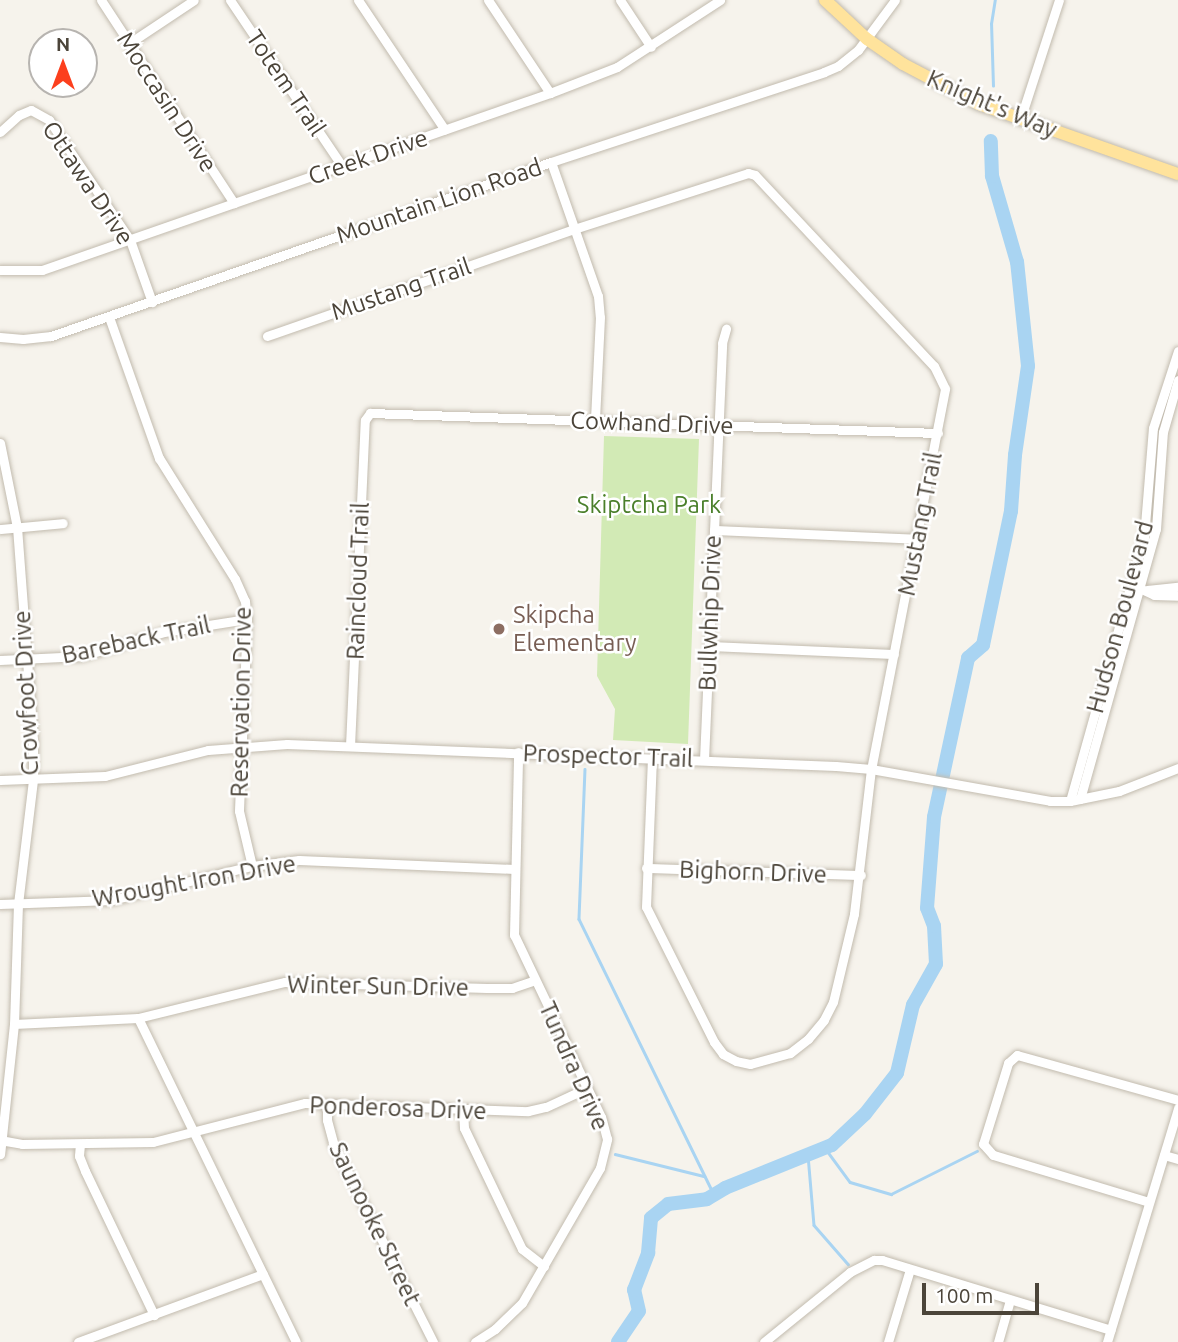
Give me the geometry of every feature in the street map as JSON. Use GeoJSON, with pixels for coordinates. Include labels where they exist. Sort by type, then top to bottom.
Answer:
{"type":"FeatureCollection","features":[{"type":"Feature","properties":{"kind":"main road","name":"Knight's Way"},"geometry":{"type":"LineString","coordinates":[[825,0],[867,39],[928,79],[1020,120],[1178,174]]}},
{"type":"Feature","properties":{"kind":"street","name":"Moccasin Drive"},"geometry":{"type":"LineString","coordinates":[[101,0],[234,203]]}},
{"type":"Feature","properties":{"kind":"street"},"geometry":{"type":"LineString","coordinates":[[128,44],[194,0]]}},
{"type":"Feature","properties":{"kind":"street","name":"Totem Trail"},"geometry":{"type":"LineString","coordinates":[[230,0],[342,166]]}},
{"type":"Feature","properties":{"kind":"street"},"geometry":{"type":"LineString","coordinates":[[358,0],[445,130]]}},
{"type":"Feature","properties":{"kind":"street"},"geometry":{"type":"LineString","coordinates":[[488,0],[550,93]]}},
{"type":"Feature","properties":{"kind":"street"},"geometry":{"type":"LineString","coordinates":[[620,0],[651,47]]}},
{"type":"Feature","properties":{"kind":"street","name":"Creek Drive"},"geometry":{"type":"LineString","coordinates":[[0,270],[42,270],[550,93],[617,67],[720,0]]}},
{"type":"Feature","properties":{"kind":"street","name":"Mountain Lion Road"},"geometry":{"type":"LineString","coordinates":[[0,337],[23,339],[51,336],[551,162],[824,72],[838,66],[867,39],[895,0]]}},
{"type":"Feature","properties":{"kind":"street"},"geometry":{"type":"LineString","coordinates":[[1020,120],[1059,0]]}},
{"type":"Feature","properties":{"kind":"street","name":"Ottawa Drive"},"geometry":{"type":"LineString","coordinates":[[0,132],[19,115],[30,110],[49,120],[130,240],[152,302]]}},
{"type":"Feature","properties":{"kind":"street"},"geometry":{"type":"LineString","coordinates":[[551,162],[599,307],[595,421]]}},
{"type":"Feature","properties":{"kind":"street","name":"Mustang Trail"},"geometry":{"type":"LineString","coordinates":[[267,336],[740,174],[754,175],[934,366],[945,389],[871,769],[861,875],[833,1002],[824,1020],[808,1039],[790,1053],[771,1061],[750,1063],[736,1061],[723,1054],[714,1042],[646,906],[652,758]]}},
{"type":"Feature","properties":{"kind":"street","name":"Reservation Drive"},"geometry":{"type":"LineString","coordinates":[[109,317],[159,458],[241,588],[247,620],[239,811],[252,866]]}},
{"type":"Feature","properties":{"kind":"street","name":"Bullwhip Drive"},"geometry":{"type":"LineString","coordinates":[[704,760],[722,342],[726,329]]}},
{"type":"Feature","properties":{"kind":"street","name":"Hudson Boulevard"},"geometry":{"type":"LineString","coordinates":[[1080,799],[1139,588],[1148,516],[1153,428],[1169,391],[1178,351]]}},
{"type":"Feature","properties":{"kind":"street","name":"Hudson Boulevard"},"geometry":{"type":"LineString","coordinates":[[1169,391],[1178,380]]}},
{"type":"Feature","properties":{"kind":"street","name":"Cowhand Drive"},"geometry":{"type":"LineString","coordinates":[[367,416],[370,413],[938,433]]}},
{"type":"Feature","properties":{"kind":"street","name":"Raincloud Trail"},"geometry":{"type":"LineString","coordinates":[[350,746],[367,416]]}},
{"type":"Feature","properties":{"kind":"street","name":"Crowfoot Drive"},"geometry":{"type":"LineString","coordinates":[[0,443],[17,527],[24,659],[33,740],[33,780],[18,904],[14,1024],[0,1154]]}},
{"type":"Feature","properties":{"kind":"street"},"geometry":{"type":"LineString","coordinates":[[0,529],[63,523]]}},
{"type":"Feature","properties":{"kind":"street"},"geometry":{"type":"LineString","coordinates":[[714,530],[916,539]]}},
{"type":"Feature","properties":{"kind":"street"},"geometry":{"type":"LineString","coordinates":[[1139,588],[1178,587]]}},
{"type":"Feature","properties":{"kind":"street"},"geometry":{"type":"LineString","coordinates":[[1139,588],[1154,595],[1178,596]]}},
{"type":"Feature","properties":{"kind":"street","name":"Hudson Boulevard"},"geometry":{"type":"LineString","coordinates":[[1070,801],[1139,588]]}},
{"type":"Feature","properties":{"kind":"street","name":"Bareback Trail"},"geometry":{"type":"LineString","coordinates":[[0,660],[82,656],[163,632],[247,620]]}},
{"type":"Feature","properties":{"kind":"street"},"geometry":{"type":"LineString","coordinates":[[709,646],[894,654]]}},
{"type":"Feature","properties":{"kind":"street","name":"Prospector Trail"},"geometry":{"type":"LineString","coordinates":[[0,780],[105,776],[185,755],[242,746],[350,746],[871,769],[1041,800],[1070,801],[1119,791],[1178,768]]}},
{"type":"Feature","properties":{"kind":"street","name":"Tundra Drive"},"geometry":{"type":"LineString","coordinates":[[475,1342],[495,1329],[522,1303],[600,1168],[606,1152],[606,1128],[514,935],[518,752]]}},
{"type":"Feature","properties":{"kind":"street","name":"Wrought Iron Drive"},"geometry":{"type":"LineString","coordinates":[[0,904],[113,900],[252,866],[299,860],[514,869]]}},
{"type":"Feature","properties":{"kind":"street","name":"Bighorn Drive"},"geometry":{"type":"LineString","coordinates":[[646,868],[861,875]]}},
{"type":"Feature","properties":{"kind":"street","name":"Winter Sun Drive"},"geometry":{"type":"LineString","coordinates":[[14,1024],[138,1018],[285,982],[512,988],[535,980]]}},
{"type":"Feature","properties":{"kind":"street"},"geometry":{"type":"LineString","coordinates":[[138,1018],[296,1342]]}},
{"type":"Feature","properties":{"kind":"street"},"geometry":{"type":"LineString","coordinates":[[1149,1202],[993,1155],[983,1144],[1008,1063],[1017,1055],[1178,1100]]}},
{"type":"Feature","properties":{"kind":"street","name":"Ponderosa Drive"},"geometry":{"type":"LineString","coordinates":[[1,1140],[23,1144],[153,1142],[290,1106],[327,1104],[528,1111],[546,1107],[587,1088]]}},
{"type":"Feature","properties":{"kind":"street","name":"Saunooke Street"},"geometry":{"type":"LineString","coordinates":[[327,1104],[333,1143],[433,1342]]}},
{"type":"Feature","properties":{"kind":"street"},"geometry":{"type":"LineString","coordinates":[[1107,1342],[1178,1108]]}},
{"type":"Feature","properties":{"kind":"street"},"geometry":{"type":"LineString","coordinates":[[463,1109],[464,1128],[522,1249],[544,1266]]}},
{"type":"Feature","properties":{"kind":"street"},"geometry":{"type":"LineString","coordinates":[[80,1144],[79,1156],[85,1171],[154,1315]]}},
{"type":"Feature","properties":{"kind":"street"},"geometry":{"type":"LineString","coordinates":[[1164,1154],[1178,1159]]}},
{"type":"Feature","properties":{"kind":"street"},"geometry":{"type":"LineString","coordinates":[[764,1342],[862,1263],[882,1260],[1111,1330]]}},
{"type":"Feature","properties":{"kind":"street"},"geometry":{"type":"LineString","coordinates":[[888,1342],[910,1269]]}},
{"type":"Feature","properties":{"kind":"street"},"geometry":{"type":"LineString","coordinates":[[78,1342],[263,1274]]}},
{"type":"Feature","properties":{"kind":"street"},"geometry":{"type":"LineString","coordinates":[[998,1342],[1010,1300]]}},
{"type":"Feature","properties":{"kind":"green space","name":"Skiptcha Park"},"geometry":{"type":"Polygon","coordinates":[[[604,436],[699,439],[688,744],[613,740],[615,709],[597,676],[604,436]]]}},
{"type":"Feature","properties":{"kind":"waterway"},"geometry":{"type":"LineString","coordinates":[[993,86],[991,24],[995,0]]}},
{"type":"Feature","properties":{"kind":"waterway"},"geometry":{"type":"LineString","coordinates":[[618,1342],[639,1311],[634,1290],[648,1253],[651,1218],[668,1204],[707,1199],[725,1188],[832,1145],[865,1114],[897,1073],[913,1005],[936,964],[934,926],[927,908],[934,817],[968,658],[983,645],[1011,511],[1015,455],[1028,366],[1017,262],[992,176],[991,141]]}},
{"type":"Feature","properties":{"kind":"waterway"},"geometry":{"type":"LineString","coordinates":[[585,769],[579,919],[714,1195]]}},
{"type":"Feature","properties":{"kind":"waterway"},"geometry":{"type":"LineString","coordinates":[[825,1148],[850,1182],[891,1194],[977,1151]]}},
{"type":"Feature","properties":{"kind":"waterway"},"geometry":{"type":"LineString","coordinates":[[615,1154],[704,1176]]}},
{"type":"Feature","properties":{"kind":"waterway"},"geometry":{"type":"LineString","coordinates":[[808,1155],[814,1225],[848,1264]]}},
{"type":"Feature","properties":{"kind":"place","name":"Skipcha Elementary"},"geometry":{"type":"Point","coordinates":[499,629]}}]}
